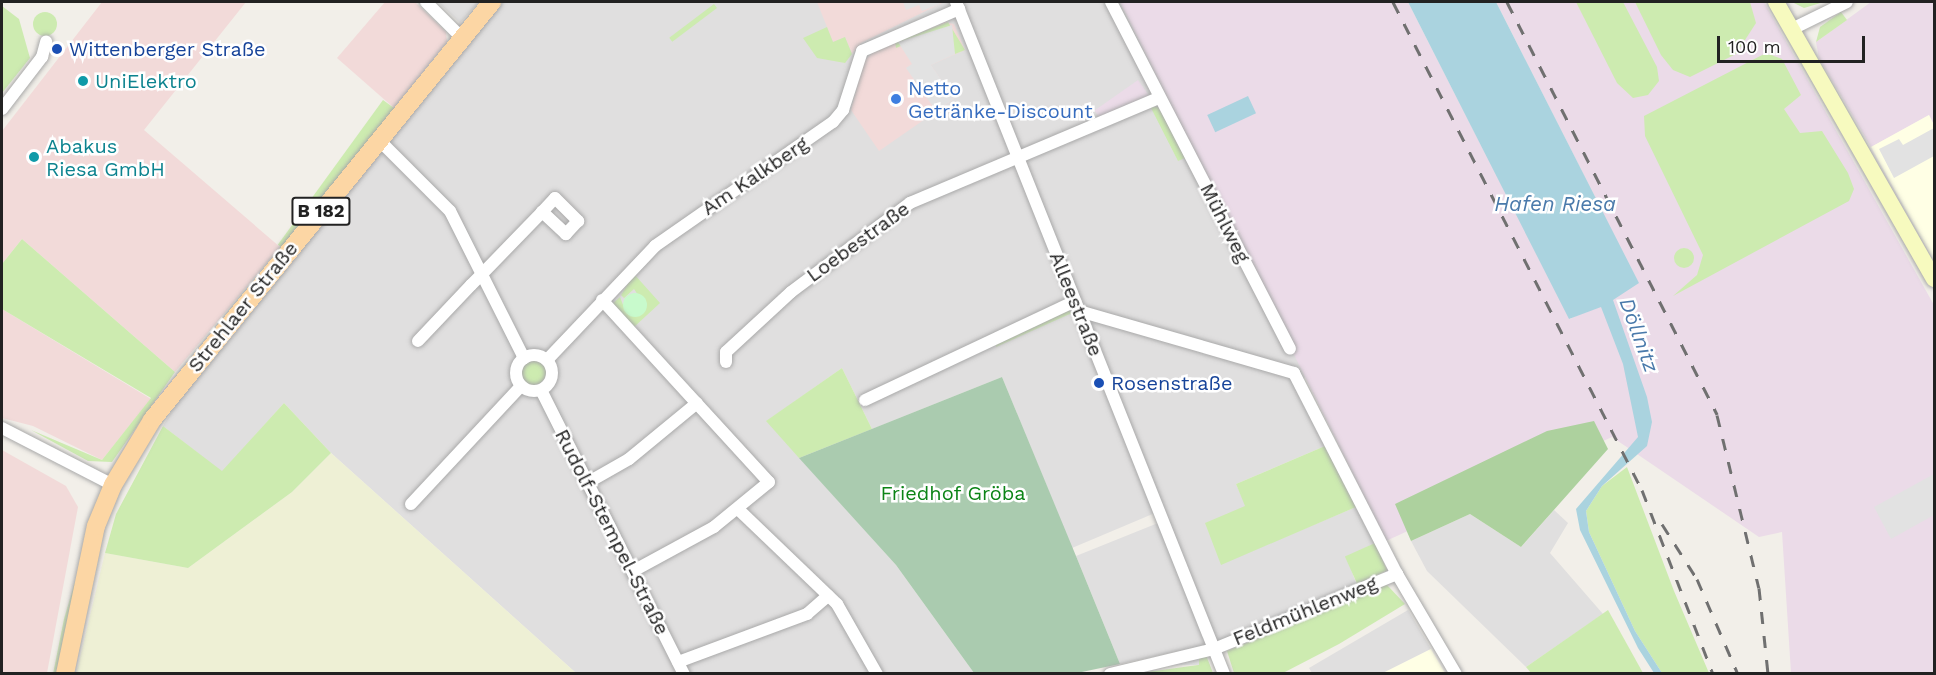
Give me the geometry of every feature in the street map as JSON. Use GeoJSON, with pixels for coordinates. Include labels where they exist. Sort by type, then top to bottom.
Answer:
{"type":"FeatureCollection","features":[{"type":"Feature","properties":{"kind":"main road","name":"Strehlaer Straße"},"geometry":{"type":"LineString","coordinates":[[65,674],[75,617],[96,526],[113,484],[170,396],[492,2]]}},
{"type":"Feature","properties":{"kind":"main road"},"geometry":{"type":"LineString","coordinates":[[1776,2],[1935,279]]}},
{"type":"Feature","properties":{"kind":"street"},"geometry":{"type":"LineString","coordinates":[[426,2],[462,38]]}},
{"type":"Feature","properties":{"kind":"street","name":"Mühlweg"},"geometry":{"type":"LineString","coordinates":[[1111,2],[1290,349]]}},
{"type":"Feature","properties":{"kind":"street"},"geometry":{"type":"LineString","coordinates":[[1792,28],[1847,2]]}},
{"type":"Feature","properties":{"kind":"street","name":"Alleestraße"},"geometry":{"type":"LineString","coordinates":[[957,5],[1224,674]]}},
{"type":"Feature","properties":{"kind":"street","name":"Am Kalkberg"},"geometry":{"type":"LineString","coordinates":[[547,360],[602,300],[663,240],[833,122],[843,110],[862,51],[957,5]]}},
{"type":"Feature","properties":{"kind":"street"},"geometry":{"type":"LineString","coordinates":[[2,109],[42,57],[46,42]]}},
{"type":"Feature","properties":{"kind":"street"},"geometry":{"type":"LineString","coordinates":[[1017,156],[1159,98]]}},
{"type":"Feature","properties":{"kind":"street"},"geometry":{"type":"LineString","coordinates":[[379,140],[450,210],[524,358]]}},
{"type":"Feature","properties":{"kind":"street","name":"Loebestraße"},"geometry":{"type":"LineString","coordinates":[[726,362],[726,352],[791,292],[900,209],[1017,156]]}},
{"type":"Feature","properties":{"kind":"street"},"geometry":{"type":"LineString","coordinates":[[418,341],[542,212]]}},
{"type":"Feature","properties":{"kind":"street"},"geometry":{"type":"LineString","coordinates":[[602,300],[769,483],[739,510],[633,571]]}},
{"type":"Feature","properties":{"kind":"street"},"geometry":{"type":"LineString","coordinates":[[865,400],[1077,306],[1294,373],[1397,574],[1456,674]]}},
{"type":"Feature","properties":{"kind":"street"},"geometry":{"type":"LineString","coordinates":[[521,386],[541,390],[552,374],[547,360],[524,358]]}},
{"type":"Feature","properties":{"kind":"street"},"geometry":{"type":"LineString","coordinates":[[521,386],[516,371],[524,358]]}},
{"type":"Feature","properties":{"kind":"street"},"geometry":{"type":"LineString","coordinates":[[411,504],[521,386]]}},
{"type":"Feature","properties":{"kind":"street","name":"Rudolf-Stempel-Straße"},"geometry":{"type":"LineString","coordinates":[[541,390],[684,674]]}},
{"type":"Feature","properties":{"kind":"street"},"geometry":{"type":"LineString","coordinates":[[587,483],[629,459],[697,403]]}},
{"type":"Feature","properties":{"kind":"street"},"geometry":{"type":"LineString","coordinates":[[2,428],[113,484]]}},
{"type":"Feature","properties":{"kind":"street"},"geometry":{"type":"LineString","coordinates":[[739,510],[828,596],[877,674]]}},
{"type":"Feature","properties":{"kind":"street","name":"Feldmühlenweg"},"geometry":{"type":"LineString","coordinates":[[1110,674],[1214,649],[1397,574]]}},
{"type":"Feature","properties":{"kind":"street"},"geometry":{"type":"LineString","coordinates":[[678,662],[807,614],[828,596]]}},
{"type":"Feature","properties":{"kind":"shaded area"},"geometry":{"type":"Polygon","coordinates":[[[102,2],[246,2],[144,130],[280,247],[175,372],[22,239],[2,264],[2,131],[102,2]]]}},
{"type":"Feature","properties":{"kind":"shaded area"},"geometry":{"type":"Polygon","coordinates":[[[385,2],[415,2],[446,32],[447,42],[394,108],[337,58],[385,2]]]}},
{"type":"Feature","properties":{"kind":"shaded area"},"geometry":{"type":"Polygon","coordinates":[[[438,2],[479,2],[460,23],[438,2]]]}},
{"type":"Feature","properties":{"kind":"shaded area"},"geometry":{"type":"Polygon","coordinates":[[[503,2],[1120,2],[1164,88],[1159,91],[1164,102],[1170,99],[1306,374],[1303,381],[1325,446],[1236,484],[1246,506],[1221,564],[1356,507],[1375,543],[1347,558],[1356,583],[1223,641],[1120,664],[1076,556],[1158,523],[1155,513],[1072,548],[1002,377],[872,429],[842,368],[767,421],[896,565],[974,673],[576,673],[331,453],[284,403],[222,472],[163,426],[175,406],[503,2]]]}},
{"type":"Feature","properties":{"kind":"shaded area"},"geometry":{"type":"Polygon","coordinates":[[[817,2],[944,2],[861,43],[852,54],[845,37],[833,42],[817,2]]]}},
{"type":"Feature","properties":{"kind":"shaded area"},"geometry":{"type":"Polygon","coordinates":[[[903,2],[938,2],[940,4],[922,11],[919,5],[906,10],[903,2]]]}},
{"type":"Feature","properties":{"kind":"shaded area","name":"Hafen Riesa"},"geometry":{"type":"Polygon","coordinates":[[[1120,2],[1408,2],[1570,319],[1623,292],[1596,199],[1496,2],[1764,2],[1934,305],[1934,673],[1791,673],[1782,532],[1759,537],[1612,437],[1386,541],[1120,2]]]}},
{"type":"Feature","properties":{"kind":"shaded area"},"geometry":{"type":"Polygon","coordinates":[[[1871,2],[1934,2],[1934,125],[1929,115],[1871,147],[1819,58],[1816,42],[1871,2]]]}},
{"type":"Feature","properties":{"kind":"shaded area"},"geometry":{"type":"Polygon","coordinates":[[[945,22],[954,24],[965,50],[931,65],[954,99],[879,151],[851,110],[864,61],[874,51],[945,22]]]}},
{"type":"Feature","properties":{"kind":"shaded area"},"geometry":{"type":"Polygon","coordinates":[[[952,25],[955,54],[931,65],[954,99],[936,111],[906,68],[912,64],[898,42],[952,25]]]}},
{"type":"Feature","properties":{"kind":"shaded area"},"geometry":{"type":"Polygon","coordinates":[[[1138,80],[1149,96],[1105,126],[1095,110],[1138,80]]]}},
{"type":"Feature","properties":{"kind":"shaded area"},"geometry":{"type":"Polygon","coordinates":[[[1929,115],[1934,125],[1934,261],[1871,147],[1929,115]]]}},
{"type":"Feature","properties":{"kind":"shaded area"},"geometry":{"type":"Polygon","coordinates":[[[1934,128],[1934,156],[1894,178],[1879,149],[1899,139],[1903,145],[1934,128]]]}},
{"type":"Feature","properties":{"kind":"shaded area"},"geometry":{"type":"Polygon","coordinates":[[[2,309],[151,399],[102,460],[33,426],[2,418],[2,309]]]}},
{"type":"Feature","properties":{"kind":"shaded area"},"geometry":{"type":"Polygon","coordinates":[[[2,450],[66,486],[78,507],[47,673],[2,673],[2,450]]]}},
{"type":"Feature","properties":{"kind":"shaded area"},"geometry":{"type":"Polygon","coordinates":[[[331,453],[576,673],[76,674],[105,553],[188,568],[292,492],[331,453]]]}},
{"type":"Feature","properties":{"kind":"shaded area"},"geometry":{"type":"Polygon","coordinates":[[[1934,474],[1934,515],[1891,539],[1874,507],[1934,474]]]}},
{"type":"Feature","properties":{"kind":"shaded area"},"geometry":{"type":"Polygon","coordinates":[[[1554,510],[1568,523],[1550,553],[1603,614],[1526,667],[1427,571],[1411,541],[1470,514],[1521,547],[1554,510]]]}},
{"type":"Feature","properties":{"kind":"shaded area"},"geometry":{"type":"Polygon","coordinates":[[[1408,610],[1431,649],[1383,673],[1312,673],[1309,668],[1408,610]]]}},
{"type":"Feature","properties":{"kind":"shaded area"},"geometry":{"type":"Polygon","coordinates":[[[1431,649],[1445,673],[1383,673],[1431,649]]]}},
{"type":"Feature","properties":{"kind":"shaded area"},"geometry":{"type":"Polygon","coordinates":[[[1164,657],[1199,657],[1199,665],[1164,665],[1164,657]]]}},
{"type":"Feature","properties":{"kind":"green space"},"geometry":{"type":"Polygon","coordinates":[[[1576,2],[1623,2],[1657,67],[1659,81],[1648,95],[1633,98],[1617,83],[1576,2]]]}},
{"type":"Feature","properties":{"kind":"green space"},"geometry":{"type":"Polygon","coordinates":[[[1635,2],[1750,2],[1756,23],[1736,54],[1690,77],[1673,70],[1661,55],[1635,2]]]}},
{"type":"Feature","properties":{"kind":"green space"},"geometry":{"type":"Polygon","coordinates":[[[1792,2],[1824,2],[1804,8],[1792,2]]]}},
{"type":"Feature","properties":{"kind":"green space"},"geometry":{"type":"Polygon","coordinates":[[[714,4],[717,8],[672,42],[669,38],[714,4]]]}},
{"type":"Feature","properties":{"kind":"green space"},"geometry":{"type":"Polygon","coordinates":[[[2,6],[19,19],[30,58],[2,93],[2,6]]]}},
{"type":"Feature","properties":{"kind":"green space"},"geometry":{"type":"Polygon","coordinates":[[[45,12],[50,13],[56,19],[56,29],[50,35],[45,36],[40,35],[34,29],[33,24],[34,19],[40,13],[45,12]]]}},
{"type":"Feature","properties":{"kind":"green space"},"geometry":{"type":"Polygon","coordinates":[[[1841,12],[1847,20],[1816,42],[1820,27],[1841,12]]]}},
{"type":"Feature","properties":{"kind":"green space"},"geometry":{"type":"Polygon","coordinates":[[[948,22],[965,50],[955,54],[945,28],[896,48],[895,42],[948,22]]]}},
{"type":"Feature","properties":{"kind":"green space"},"geometry":{"type":"Polygon","coordinates":[[[827,27],[833,42],[845,37],[852,54],[845,63],[817,58],[803,38],[827,27]]]}},
{"type":"Feature","properties":{"kind":"green space"},"geometry":{"type":"Polygon","coordinates":[[[1766,53],[1782,59],[1801,95],[1784,109],[1800,133],[1822,131],[1848,173],[1854,189],[1849,201],[1673,296],[1697,275],[1703,255],[1645,136],[1644,116],[1766,53]]]}},
{"type":"Feature","properties":{"kind":"green space"},"geometry":{"type":"Polygon","coordinates":[[[383,100],[394,108],[289,253],[278,245],[383,100]]]}},
{"type":"Feature","properties":{"kind":"green space"},"geometry":{"type":"Polygon","coordinates":[[[1150,106],[1158,107],[1187,157],[1178,161],[1150,106]]]}},
{"type":"Feature","properties":{"kind":"green space"},"geometry":{"type":"Polygon","coordinates":[[[22,239],[175,372],[112,462],[88,461],[31,430],[102,460],[151,398],[2,309],[2,264],[22,239]]]}},
{"type":"Feature","properties":{"kind":"green space"},"geometry":{"type":"Polygon","coordinates":[[[1684,248],[1691,251],[1694,258],[1691,265],[1684,268],[1677,265],[1674,258],[1677,251],[1684,248]]]}},
{"type":"Feature","properties":{"kind":"green space"},"geometry":{"type":"Polygon","coordinates":[[[634,274],[660,303],[633,328],[612,304],[620,297],[623,305],[646,307],[634,289],[624,298],[621,295],[634,274]]]}},
{"type":"Feature","properties":{"kind":"green space"},"geometry":{"type":"Polygon","coordinates":[[[635,293],[640,294],[646,300],[646,310],[640,316],[635,317],[630,316],[624,310],[623,305],[624,300],[630,294],[635,293]]]}},
{"type":"Feature","properties":{"kind":"green space"},"geometry":{"type":"Polygon","coordinates":[[[1066,309],[1072,313],[996,347],[995,342],[1066,309]]]}},
{"type":"Feature","properties":{"kind":"green space"},"geometry":{"type":"Polygon","coordinates":[[[533,359],[542,363],[546,372],[542,381],[533,385],[524,381],[520,372],[524,363],[533,359]]]}},
{"type":"Feature","properties":{"kind":"green space"},"geometry":{"type":"Polygon","coordinates":[[[842,368],[872,429],[799,458],[766,421],[842,368]]]}},
{"type":"Feature","properties":{"kind":"green space","name":"Friedhof Gröba"},"geometry":{"type":"Polygon","coordinates":[[[1002,377],[1120,664],[1077,673],[974,673],[896,565],[799,458],[1002,377]]]}},
{"type":"Feature","properties":{"kind":"green space"},"geometry":{"type":"Polygon","coordinates":[[[284,403],[331,453],[292,492],[188,568],[105,553],[116,514],[163,426],[222,471],[284,403]]]}},
{"type":"Feature","properties":{"kind":"green space"},"geometry":{"type":"Polygon","coordinates":[[[1594,421],[1608,449],[1521,547],[1470,514],[1411,541],[1395,504],[1547,431],[1594,421]]]}},
{"type":"Feature","properties":{"kind":"green space"},"geometry":{"type":"Polygon","coordinates":[[[1325,446],[1356,507],[1221,565],[1205,523],[1245,506],[1236,484],[1325,446]]]}},
{"type":"Feature","properties":{"kind":"green space"},"geometry":{"type":"Polygon","coordinates":[[[1627,467],[1674,591],[1709,673],[1662,673],[1635,631],[1589,532],[1586,511],[1602,486],[1627,467]]]}},
{"type":"Feature","properties":{"kind":"green space"},"geometry":{"type":"Polygon","coordinates":[[[1375,543],[1387,570],[1357,584],[1345,556],[1375,543]]]}},
{"type":"Feature","properties":{"kind":"green space"},"geometry":{"type":"Polygon","coordinates":[[[79,568],[60,673],[53,674],[64,619],[79,568]]]}},
{"type":"Feature","properties":{"kind":"green space"},"geometry":{"type":"Polygon","coordinates":[[[1387,585],[1405,604],[1339,644],[1283,673],[1234,673],[1227,651],[1387,585]]]}},
{"type":"Feature","properties":{"kind":"green space"},"geometry":{"type":"Polygon","coordinates":[[[1608,610],[1643,673],[1531,673],[1526,667],[1608,610]]]}},
{"type":"Feature","properties":{"kind":"green space"},"geometry":{"type":"Polygon","coordinates":[[[1206,655],[1213,673],[1133,674],[1198,665],[1199,657],[1206,655]]]}},
{"type":"Feature","properties":{"kind":"water","name":"Hafen Riesa"},"geometry":{"type":"Polygon","coordinates":[[[1408,2],[1496,2],[1639,283],[1613,300],[1647,397],[1652,422],[1647,446],[1602,486],[1586,511],[1589,532],[1635,631],[1662,673],[1654,673],[1638,648],[1580,530],[1576,509],[1638,437],[1623,364],[1601,307],[1569,319],[1408,2]]]}},
{"type":"Feature","properties":{"kind":"water"},"geometry":{"type":"Polygon","coordinates":[[[1248,96],[1256,113],[1215,132],[1207,115],[1248,96]]]}},
{"type":"Feature","properties":{"kind":"railway"},"geometry":{"type":"LineString","coordinates":[[1393,2],[1642,490],[1713,674]]}},
{"type":"Feature","properties":{"kind":"railway"},"geometry":{"type":"LineString","coordinates":[[1507,2],[1717,415],[1759,588],[1768,674]]}},
{"type":"Feature","properties":{"kind":"railway"},"geometry":{"type":"LineString","coordinates":[[1662,524],[1697,579],[1738,674]]}},
{"type":"Feature","properties":{"kind":"place","name":"Wittenberger Straße"},"geometry":{"type":"Point","coordinates":[57,49]}},
{"type":"Feature","properties":{"kind":"place","name":"UniElektro"},"geometry":{"type":"Point","coordinates":[83,81]}},
{"type":"Feature","properties":{"kind":"place","name":"Netto Getränke-Discount"},"geometry":{"type":"Point","coordinates":[896,99]}},
{"type":"Feature","properties":{"kind":"place","name":"Abakus Riesa GmbH"},"geometry":{"type":"Point","coordinates":[34,157]}},
{"type":"Feature","properties":{"kind":"place","name":"Rosenstraße"},"geometry":{"type":"Point","coordinates":[1099,383]}},
{"type":"Feature","properties":{"kind":"water label","name":"Döllnitz"},"geometry":{"type":"Point","coordinates":[1639,335]}}]}
